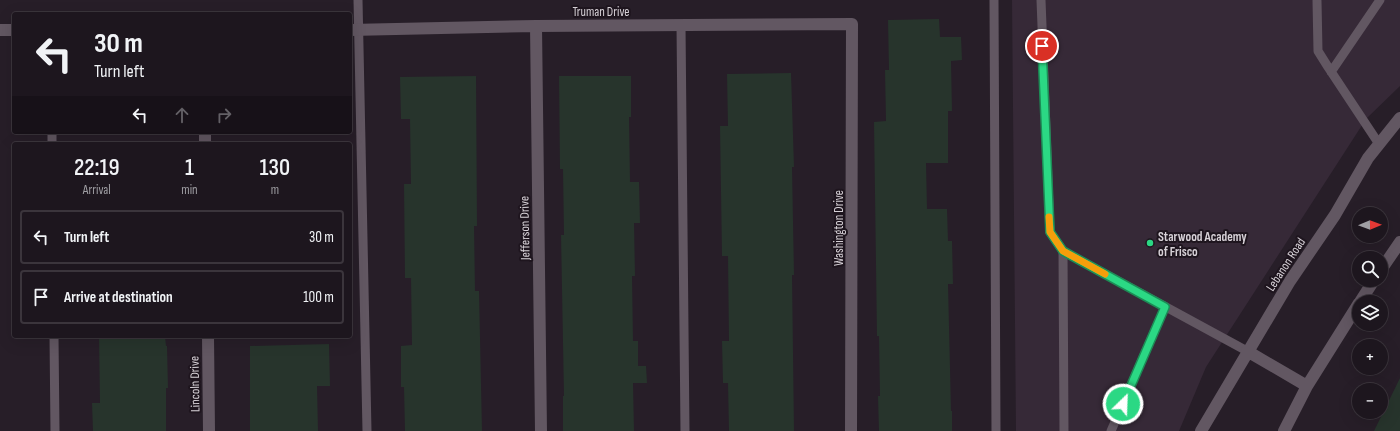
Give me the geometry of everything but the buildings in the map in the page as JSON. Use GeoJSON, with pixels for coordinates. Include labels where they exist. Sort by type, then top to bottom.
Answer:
{"type":"FeatureCollection","features":[{"type":"Feature","properties":{"kind":"street","name":"Truman Drive"},"geometry":{"type":"LineString","coordinates":[[354,30],[536,26],[852,24]]}},
{"type":"Feature","properties":{"kind":"street","name":"Washington Drive"},"geometry":{"type":"LineString","coordinates":[[851,431],[852,24]]}},
{"type":"Feature","properties":{"kind":"street","name":"Jefferson Drive"},"geometry":{"type":"LineString","coordinates":[[536,26],[540,431]]}},
{"type":"Feature","properties":{"kind":"street"},"geometry":{"type":"LineString","coordinates":[[0,30],[12,30]]}},
{"type":"Feature","properties":{"kind":"street","name":"Lebanon Road"},"geometry":{"type":"LineString","coordinates":[[1201,431],[1247,351],[1290,281],[1335,215],[1368,158],[1400,118]]}},
{"type":"Feature","properties":{"kind":"street"},"geometry":{"type":"LineString","coordinates":[[1388,260],[1400,242]]}},
{"type":"Feature","properties":{"kind":"street"},"geometry":{"type":"LineString","coordinates":[[1284,431],[1307,386],[1352,313]]}},
{"type":"Feature","properties":{"kind":"street","name":"Lincoln Drive"},"geometry":{"type":"LineString","coordinates":[[208,338],[209,431]]}},
{"type":"Feature","properties":{"kind":"street"},"geometry":{"type":"LineString","coordinates":[[1247,351],[1307,386]]}},
{"type":"Feature","properties":{"kind":"lane"},"geometry":{"type":"LineString","coordinates":[[358,0],[354,30],[367,431]]}},
{"type":"Feature","properties":{"kind":"lane"},"geometry":{"type":"LineString","coordinates":[[994,0],[996,431]]}},
{"type":"Feature","properties":{"kind":"lane"},"geometry":{"type":"LineString","coordinates":[[1041,0],[1050,232],[1063,251],[1247,351]]}},
{"type":"Feature","properties":{"kind":"lane"},"geometry":{"type":"LineString","coordinates":[[1331,72],[1380,0]]}},
{"type":"Feature","properties":{"kind":"lane"},"geometry":{"type":"LineString","coordinates":[[1317,1],[1318,51],[1379,144]]}},
{"type":"Feature","properties":{"kind":"lane"},"geometry":{"type":"LineString","coordinates":[[681,25],[685,431]]}},
{"type":"Feature","properties":{"kind":"lane"},"geometry":{"type":"LineString","coordinates":[[1063,251],[1064,431]]}},
{"type":"Feature","properties":{"kind":"lane"},"geometry":{"type":"LineString","coordinates":[[1111,431],[1165,307]]}},
{"type":"Feature","properties":{"kind":"lane"},"geometry":{"type":"LineString","coordinates":[[54,338],[55,431]]}},
{"type":"Feature","properties":{"kind":"shaded area","name":"Starwood Academy of Frisco"},"geometry":{"type":"Polygon","coordinates":[[[1012,0],[1400,0],[1400,86],[1366,119],[1206,367],[1179,431],[1016,431],[1012,0]]]}},
{"type":"Feature","properties":{"kind":"slow traffic"},"geometry":{"type":"LineString","coordinates":[[1049,217],[1050,232],[1063,251],[1105,274]]}},
{"type":"Feature","properties":{"kind":"place","name":"Starwood Academy of Frisco"},"geometry":{"type":"Point","coordinates":[1150,243]}},
{"type":"Feature","properties":{"kind":"route"},"geometry":{"type":"LineString","coordinates":[[1042,46],[1050,232],[1063,251],[1165,307],[1123,404]]}}]}
